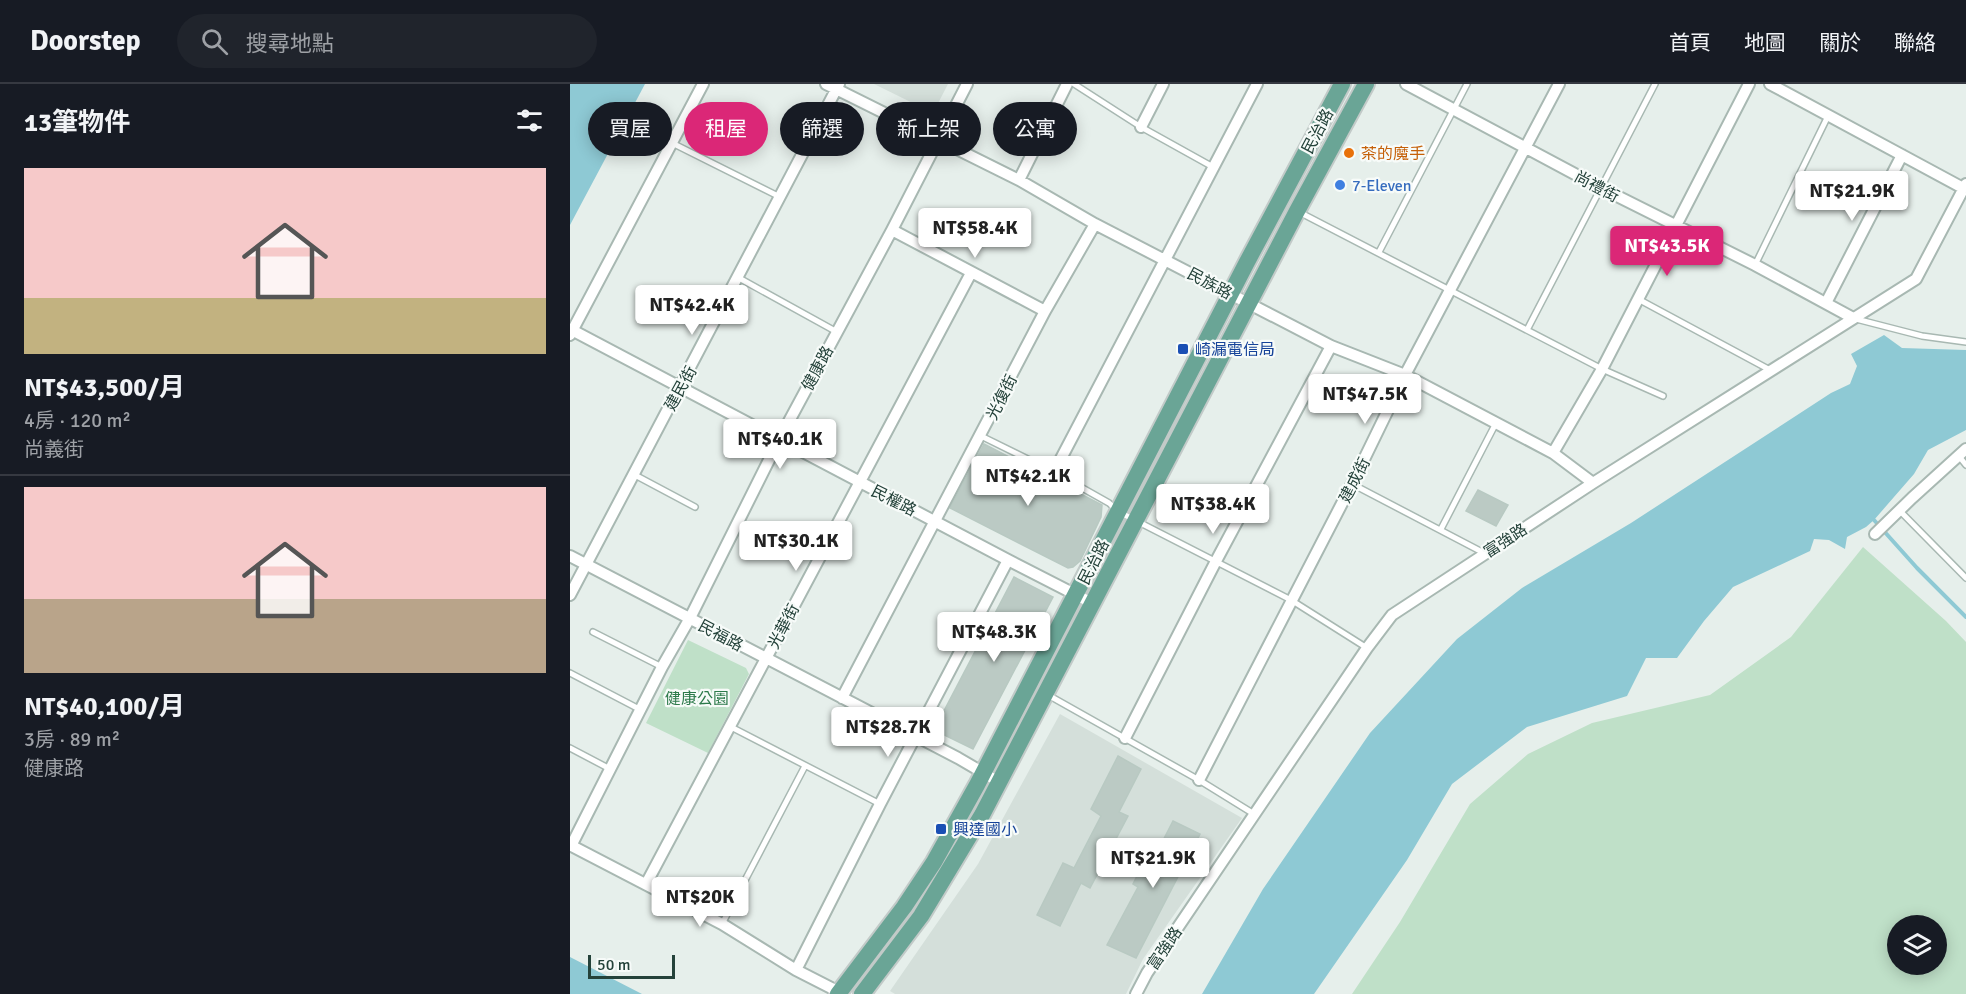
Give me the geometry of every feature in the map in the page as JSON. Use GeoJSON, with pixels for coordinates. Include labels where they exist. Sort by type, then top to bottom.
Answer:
{"type":"FeatureCollection","features":[{"type":"Feature","properties":{"kind":"main road","name":"民治路"},"geometry":{"type":"LineString","coordinates":[[840,993],[904,907],[934,862],[1342,84]]}},
{"type":"Feature","properties":{"kind":"main road","name":"民治路"},"geometry":{"type":"LineString","coordinates":[[862,994],[921,916],[982,815],[1366,84]]}},
{"type":"Feature","properties":{"kind":"street"},"geometry":{"type":"LineString","coordinates":[[672,138],[703,84]]}},
{"type":"Feature","properties":{"kind":"street","name":"健康路"},"geometry":{"type":"LineString","coordinates":[[958,102],[967,84]]}},
{"type":"Feature","properties":{"kind":"street"},"geometry":{"type":"LineString","coordinates":[[1018,180],[1067,84]]}},
{"type":"Feature","properties":{"kind":"street"},"geometry":{"type":"LineString","coordinates":[[1141,127],[1163,84]]}},
{"type":"Feature","properties":{"kind":"street"},"geometry":{"type":"LineString","coordinates":[[1054,472],[1257,84]]}},
{"type":"Feature","properties":{"kind":"street","name":"尚禮街"},"geometry":{"type":"LineString","coordinates":[[1406,84],[1853,318]]}},
{"type":"Feature","properties":{"kind":"street","name":"建成街"},"geometry":{"type":"LineString","coordinates":[[1199,780],[1353,484],[1405,375],[1559,84]]}},
{"type":"Feature","properties":{"kind":"street"},"geometry":{"type":"LineString","coordinates":[[1553,453],[1602,369],[1749,84]]}},
{"type":"Feature","properties":{"kind":"street"},"geometry":{"type":"LineString","coordinates":[[1770,84],[1965,186]]}},
{"type":"Feature","properties":{"kind":"street","name":"民族路"},"geometry":{"type":"LineString","coordinates":[[834,86],[876,108]]}},
{"type":"Feature","properties":{"kind":"street","name":"建民街"},"geometry":{"type":"LineString","coordinates":[[570,595],[739,278],[834,86]]}},
{"type":"Feature","properties":{"kind":"street"},"geometry":{"type":"LineString","coordinates":[[1826,303],[1902,155]]}},
{"type":"Feature","properties":{"kind":"street"},"geometry":{"type":"LineString","coordinates":[[571,331],[663,156]]}},
{"type":"Feature","properties":{"kind":"street","name":"健康路"},"geometry":{"type":"LineString","coordinates":[[570,845],[662,667],[690,618],[780,438],[929,156]]}},
{"type":"Feature","properties":{"kind":"street","name":"民族路"},"geometry":{"type":"LineString","coordinates":[[968,156],[1018,180],[1095,224],[1331,346],[1405,375],[1553,453],[1593,483]]}},
{"type":"Feature","properties":{"kind":"street","name":"富強路"},"geometry":{"type":"LineString","coordinates":[[1136,994],[1147,973],[1254,814],[1392,615],[1593,483],[1916,279],[1965,186]]}},
{"type":"Feature","properties":{"kind":"street","name":"光復街"},"geometry":{"type":"LineString","coordinates":[[842,698],[1045,311],[1095,224]]}},
{"type":"Feature","properties":{"kind":"street"},"geometry":{"type":"LineString","coordinates":[[892,230],[1045,311]]}},
{"type":"Feature","properties":{"kind":"street","name":"光華街"},"geometry":{"type":"LineString","coordinates":[[646,884],[971,273]]}},
{"type":"Feature","properties":{"kind":"street","name":"民權路"},"geometry":{"type":"LineString","coordinates":[[571,331],[780,438],[1092,603]]}},
{"type":"Feature","properties":{"kind":"street"},"geometry":{"type":"LineString","coordinates":[[1125,738],[1331,346]]}},
{"type":"Feature","properties":{"kind":"street"},"geometry":{"type":"LineString","coordinates":[[1875,534],[1962,452]]}},
{"type":"Feature","properties":{"kind":"street","name":"民福路"},"geometry":{"type":"LineString","coordinates":[[570,556],[999,782]]}},
{"type":"Feature","properties":{"kind":"street"},"geometry":{"type":"LineString","coordinates":[[796,970],[1008,560]]}},
{"type":"Feature","properties":{"kind":"street"},"geometry":{"type":"LineString","coordinates":[[570,845],[722,924],[796,970],[840,993]]}},
{"type":"Feature","properties":{"kind":"lane"},"geometry":{"type":"LineString","coordinates":[[1074,84],[1141,127],[1213,167]]}},
{"type":"Feature","properties":{"kind":"lane"},"geometry":{"type":"LineString","coordinates":[[1379,252],[1467,84]]}},
{"type":"Feature","properties":{"kind":"lane"},"geometry":{"type":"LineString","coordinates":[[1527,330],[1655,84]]}},
{"type":"Feature","properties":{"kind":"lane"},"geometry":{"type":"LineString","coordinates":[[1755,265],[1828,116]]}},
{"type":"Feature","properties":{"kind":"lane"},"geometry":{"type":"LineString","coordinates":[[672,143],[780,197]]}},
{"type":"Feature","properties":{"kind":"lane"},"geometry":{"type":"LineString","coordinates":[[1298,211],[1602,369],[1663,396]]}},
{"type":"Feature","properties":{"kind":"lane"},"geometry":{"type":"LineString","coordinates":[[739,278],[837,332]]}},
{"type":"Feature","properties":{"kind":"lane"},"geometry":{"type":"LineString","coordinates":[[1638,299],[1772,371]]}},
{"type":"Feature","properties":{"kind":"lane"},"geometry":{"type":"LineString","coordinates":[[1853,318],[1922,336],[1966,342]]}},
{"type":"Feature","properties":{"kind":"lane"},"geometry":{"type":"LineString","coordinates":[[1441,530],[1496,423]]}},
{"type":"Feature","properties":{"kind":"lane"},"geometry":{"type":"LineString","coordinates":[[981,436],[1054,472],[1109,503],[1119,512],[1291,600],[1367,648]]}},
{"type":"Feature","properties":{"kind":"lane"},"geometry":{"type":"LineString","coordinates":[[1962,452],[1966,465]]}},
{"type":"Feature","properties":{"kind":"lane"},"geometry":{"type":"LineString","coordinates":[[633,474],[695,507]]}},
{"type":"Feature","properties":{"kind":"lane"},"geometry":{"type":"LineString","coordinates":[[1353,484],[1484,553]]}},
{"type":"Feature","properties":{"kind":"lane"},"geometry":{"type":"LineString","coordinates":[[1900,511],[1966,578]]}},
{"type":"Feature","properties":{"kind":"lane"},"geometry":{"type":"LineString","coordinates":[[593,632],[662,667]]}},
{"type":"Feature","properties":{"kind":"lane"},"geometry":{"type":"LineString","coordinates":[[570,673],[641,710]]}},
{"type":"Feature","properties":{"kind":"lane"},"geometry":{"type":"LineString","coordinates":[[1045,693],[1199,780],[1254,814]]}},
{"type":"Feature","properties":{"kind":"lane"},"geometry":{"type":"LineString","coordinates":[[731,727],[880,804]]}},
{"type":"Feature","properties":{"kind":"lane"},"geometry":{"type":"LineString","coordinates":[[570,748],[610,769]]}},
{"type":"Feature","properties":{"kind":"lane"},"geometry":{"type":"LineString","coordinates":[[722,924],[805,766]]}},
{"type":"Feature","properties":{"kind":"shaded area"},"geometry":{"type":"Polygon","coordinates":[[[874,84],[948,84],[939,102],[911,102],[874,84]]]}},
{"type":"Feature","properties":{"kind":"shaded area"},"geometry":{"type":"Polygon","coordinates":[[[1060,714],[1242,818],[1143,959],[1126,994],[895,994],[890,991],[978,864],[1060,714]]]}},
{"type":"Feature","properties":{"kind":"green space"},"geometry":{"type":"Polygon","coordinates":[[[1863,547],[1946,621],[1966,642],[1966,994],[1352,994],[1400,922],[1470,804],[1528,754],[1592,723],[1710,695],[1791,637],[1863,547]]]}},
{"type":"Feature","properties":{"kind":"green space","name":"健康公園"},"geometry":{"type":"Polygon","coordinates":[[[688,640],[746,668],[749,674],[708,753],[646,723],[688,640]]]}},
{"type":"Feature","properties":{"kind":"water"},"geometry":{"type":"Polygon","coordinates":[[[570,84],[645,84],[635,102],[588,102],[588,156],[607,156],[570,225],[570,84]]]}},
{"type":"Feature","properties":{"kind":"water"},"geometry":{"type":"Polygon","coordinates":[[[1884,335],[1902,348],[1966,350],[1966,430],[1928,450],[1914,474],[1874,520],[1847,537],[1845,549],[1829,540],[1814,539],[1810,551],[1733,587],[1677,658],[1646,658],[1627,696],[1527,727],[1452,784],[1407,860],[1314,994],[1202,994],[1263,889],[1370,733],[1457,639],[1522,588],[1631,523],[1831,393],[1850,384],[1857,366],[1851,354],[1884,335]]]}},
{"type":"Feature","properties":{"kind":"water"},"geometry":{"type":"Polygon","coordinates":[[[570,957],[642,994],[570,994],[570,957]]]}},
{"type":"Feature","properties":{"kind":"building"},"geometry":{"type":"Polygon","coordinates":[[[984,444],[1102,505],[1101,517],[1080,561],[1073,567],[1068,568],[950,508],[984,444]]]}},
{"type":"Feature","properties":{"kind":"building"},"geometry":{"type":"Polygon","coordinates":[[[1478,490],[1508,505],[1496,526],[1466,511],[1478,490]]]}},
{"type":"Feature","properties":{"kind":"building"},"geometry":{"type":"Polygon","coordinates":[[[1014,577],[1053,597],[973,749],[934,730],[1014,577]]]}},
{"type":"Feature","properties":{"kind":"building"},"geometry":{"type":"Polygon","coordinates":[[[1118,756],[1141,769],[1119,812],[1128,816],[1090,888],[1081,883],[1060,926],[1037,915],[1063,863],[1074,868],[1101,816],[1091,809],[1118,756]]]}},
{"type":"Feature","properties":{"kind":"building"},"geometry":{"type":"Polygon","coordinates":[[[1173,821],[1200,834],[1136,958],[1107,945],[1138,887],[1133,884],[1147,856],[1154,858],[1173,821]]]}},
{"type":"Feature","properties":{"kind":"waterway"},"geometry":{"type":"LineString","coordinates":[[1874,520],[1917,568],[1966,617]]}},
{"type":"Feature","properties":{"kind":"place","name":"茶的魔手"},"geometry":{"type":"Point","coordinates":[1349,153]}},
{"type":"Feature","properties":{"kind":"place","name":"7-Eleven"},"geometry":{"type":"Point","coordinates":[1340,185]}},
{"type":"Feature","properties":{"kind":"place","name":"崎漏電信局"},"geometry":{"type":"Point","coordinates":[1183,349]}},
{"type":"Feature","properties":{"kind":"place","name":"興達國小"},"geometry":{"type":"Point","coordinates":[941,829]}}]}
